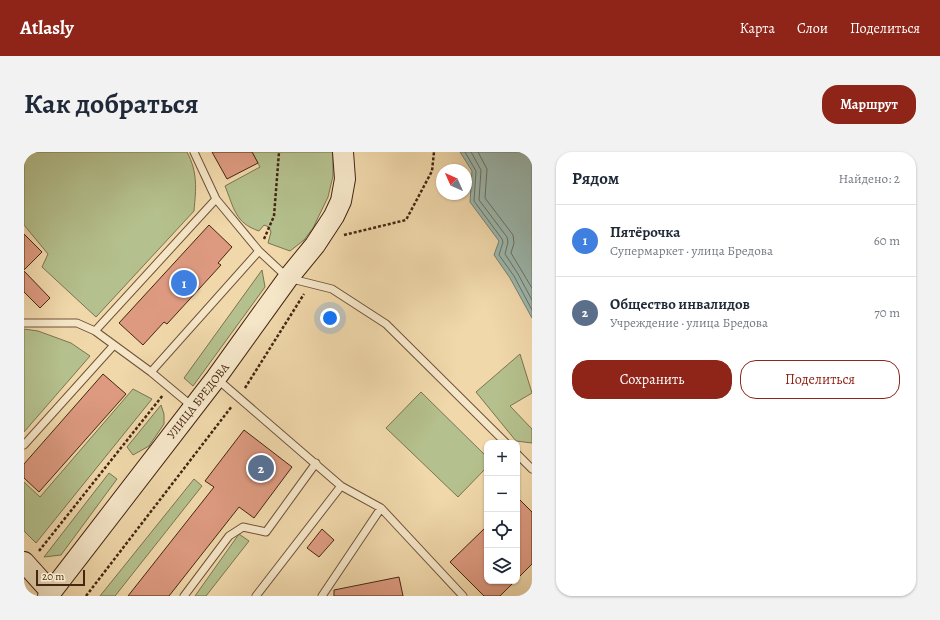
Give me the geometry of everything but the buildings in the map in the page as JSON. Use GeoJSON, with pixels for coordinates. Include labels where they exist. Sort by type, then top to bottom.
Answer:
{"type":"FeatureCollection","features":[{"type":"Feature","properties":{"kind":"main road","name":"УЛИЦА БРЕДОВА"},"geometry":{"type":"LineString","coordinates":[[49,594],[216,378],[288,278],[315,245],[334,216],[341,201],[345,179],[343,152]]}},
{"type":"Feature","properties":{"kind":"main road"},"geometry":{"type":"LineString","coordinates":[[26,564],[49,594]]}},
{"type":"Feature","properties":{"kind":"lane"},"geometry":{"type":"LineString","coordinates":[[194,152],[216,199],[259,251],[288,278],[332,289],[386,324],[503,440]]}},
{"type":"Feature","properties":{"kind":"lane"},"geometry":{"type":"LineString","coordinates":[[95,331],[216,199]]}},
{"type":"Feature","properties":{"kind":"lane"},"geometry":{"type":"LineString","coordinates":[[151,372],[259,251]]}},
{"type":"Feature","properties":{"kind":"lane"},"geometry":{"type":"LineString","coordinates":[[24,323],[77,322],[95,331],[151,372],[193,407]]}},
{"type":"Feature","properties":{"kind":"lane"},"geometry":{"type":"LineString","coordinates":[[24,445],[114,345]]}},
{"type":"Feature","properties":{"kind":"lane"},"geometry":{"type":"LineString","coordinates":[[216,378],[341,486],[381,508],[463,596]]}},
{"type":"Feature","properties":{"kind":"lane"},"geometry":{"type":"LineString","coordinates":[[520,457],[532,469]]}},
{"type":"Feature","properties":{"kind":"lane"},"geometry":{"type":"LineString","coordinates":[[184,596],[229,536],[243,527],[266,532],[316,463]]}},
{"type":"Feature","properties":{"kind":"lane"},"geometry":{"type":"LineString","coordinates":[[256,596],[341,486]]}},
{"type":"Feature","properties":{"kind":"lane"},"geometry":{"type":"LineString","coordinates":[[322,596],[381,508]]}},
{"type":"Feature","properties":{"kind":"path"},"geometry":{"type":"LineString","coordinates":[[259,251],[274,216],[279,152]]}},
{"type":"Feature","properties":{"kind":"path"},"geometry":{"type":"LineString","coordinates":[[341,236],[406,220],[432,171],[434,152]]}},
{"type":"Feature","properties":{"kind":"path"},"geometry":{"type":"LineString","coordinates":[[26,564],[169,387]]}},
{"type":"Feature","properties":{"kind":"path"},"geometry":{"type":"LineString","coordinates":[[86,596],[239,398]]}},
{"type":"Feature","properties":{"kind":"green space"},"geometry":{"type":"Polygon","coordinates":[[[24,152],[187,152],[191,160],[195,174],[194,211],[96,317],[42,267],[48,254],[24,225],[24,152]]]}},
{"type":"Feature","properties":{"kind":"green space"},"geometry":{"type":"Polygon","coordinates":[[[252,152],[333,152],[333,176],[328,197],[313,228],[304,240],[290,251],[268,243],[271,232],[269,227],[264,225],[259,231],[251,228],[240,219],[236,214],[225,186],[260,167],[252,152]]]}},
{"type":"Feature","properties":{"kind":"green space"},"geometry":{"type":"Polygon","coordinates":[[[262,270],[265,287],[193,386],[184,378],[262,270]]]}},
{"type":"Feature","properties":{"kind":"green space"},"geometry":{"type":"Polygon","coordinates":[[[24,329],[38,331],[71,343],[90,356],[24,432],[24,329]]]}},
{"type":"Feature","properties":{"kind":"green space"},"geometry":{"type":"Polygon","coordinates":[[[520,354],[532,393],[510,406],[532,429],[532,443],[515,440],[476,392],[520,354]]]}},
{"type":"Feature","properties":{"kind":"green space"},"geometry":{"type":"Polygon","coordinates":[[[133,389],[152,399],[36,543],[24,531],[24,482],[40,497],[133,389]]]}},
{"type":"Feature","properties":{"kind":"green space"},"geometry":{"type":"Polygon","coordinates":[[[421,392],[484,454],[484,470],[458,497],[386,428],[421,392]]]}},
{"type":"Feature","properties":{"kind":"green space"},"geometry":{"type":"Polygon","coordinates":[[[161,405],[164,414],[164,424],[149,446],[133,455],[127,447],[161,405]]]}},
{"type":"Feature","properties":{"kind":"green space"},"geometry":{"type":"Polygon","coordinates":[[[109,473],[117,479],[61,555],[44,557],[109,473]]]}},
{"type":"Feature","properties":{"kind":"green space"},"geometry":{"type":"Polygon","coordinates":[[[194,479],[202,486],[115,596],[100,596],[194,479]]]}},
{"type":"Feature","properties":{"kind":"green space"},"geometry":{"type":"Polygon","coordinates":[[[239,534],[249,541],[206,596],[195,596],[239,534]]]}},
{"type":"Feature","properties":{"kind":"water"},"geometry":{"type":"Polygon","coordinates":[[[460,152],[532,152],[532,318],[510,278],[494,255],[499,241],[470,202],[470,200],[472,200],[472,164],[468,164],[460,152]]]}},
{"type":"Feature","properties":{"kind":"place","name":"Пятёрочка"},"geometry":{"type":"Point","coordinates":[184,283]}},
{"type":"Feature","properties":{"kind":"place","name":"Общество инвалидов"},"geometry":{"type":"Point","coordinates":[261,468]}}]}
